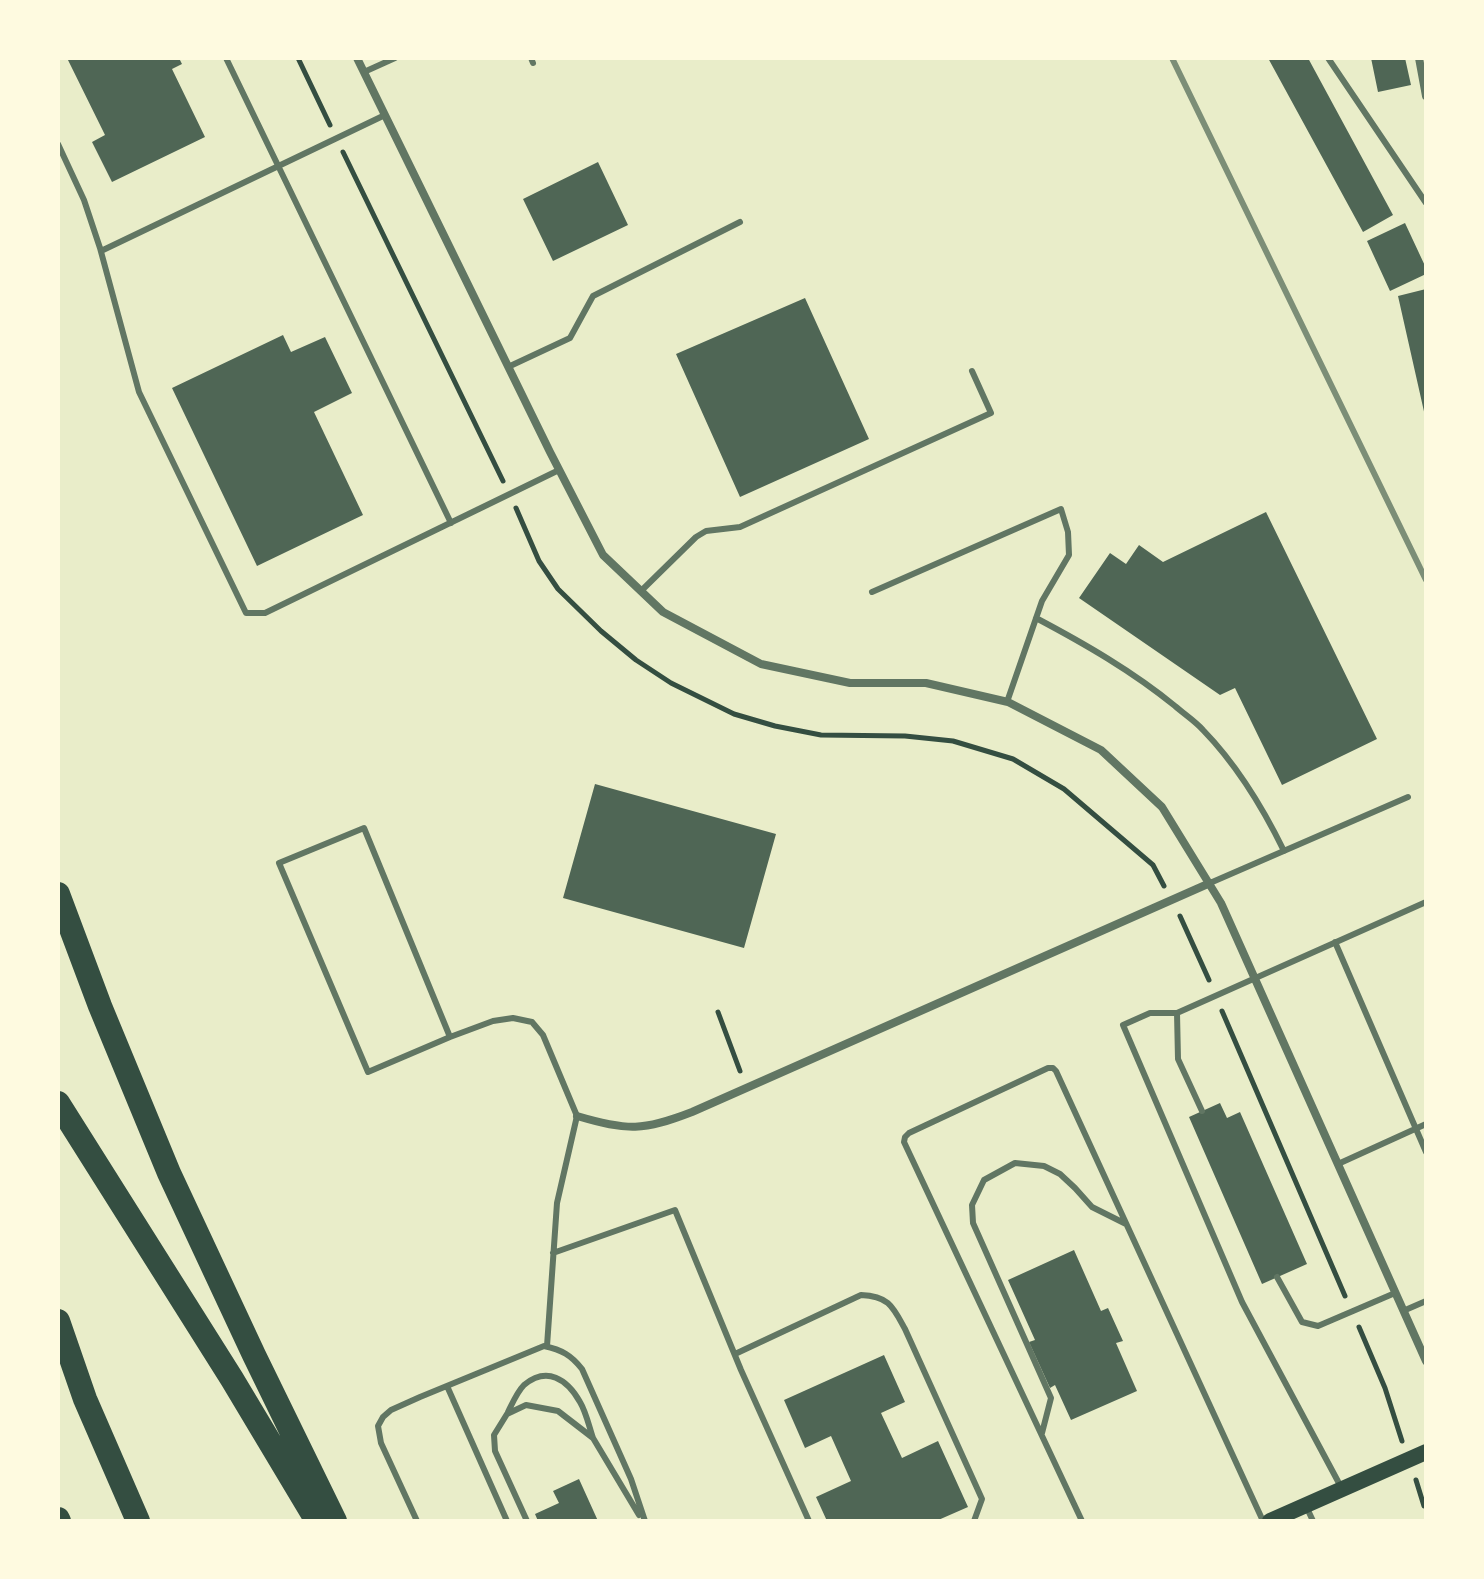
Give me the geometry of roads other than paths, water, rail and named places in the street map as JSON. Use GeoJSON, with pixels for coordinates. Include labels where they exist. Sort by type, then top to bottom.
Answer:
{"type":"FeatureCollection","features":[{"type":"Feature","properties":{"kind":"highway"},"geometry":{"type":"LineString","coordinates":[[58,894],[169,1173],[335,1521]]}},
{"type":"Feature","properties":{"kind":"highway"},"geometry":{"type":"LineString","coordinates":[[58,1103],[232,1379],[317,1521]]}},
{"type":"Feature","properties":{"kind":"highway"},"geometry":{"type":"LineString","coordinates":[[58,1321],[85,1399],[138,1521]]}},
{"type":"Feature","properties":{"kind":"main road"},"geometry":{"type":"LineString","coordinates":[[1270,1521],[1309,1513],[1342,1489],[1426,1452]]}},
{"type":"Feature","properties":{"kind":"street"},"geometry":{"type":"LineString","coordinates":[[357,58],[603,555],[663,612],[761,664],[850,683],[926,683],[1007,702],[1101,750],[1162,807],[1221,903],[1426,1361]]}},
{"type":"Feature","properties":{"kind":"street"},"geometry":{"type":"LineString","coordinates":[[1419,58],[1426,96]]}},
{"type":"Feature","properties":{"kind":"street"},"geometry":{"type":"LineString","coordinates":[[577,1116],[630,1128],[661,1124],[1210,883]]}},
{"type":"Feature","properties":{"kind":"lane"},"geometry":{"type":"LineString","coordinates":[[226,58],[451,523]]}},
{"type":"Feature","properties":{"kind":"lane"},"geometry":{"type":"LineString","coordinates":[[364,72],[395,58]]}},
{"type":"Feature","properties":{"kind":"lane"},"geometry":{"type":"LineString","coordinates":[[1328,58],[1426,203]]}},
{"type":"Feature","properties":{"kind":"lane"},"geometry":{"type":"LineString","coordinates":[[101,251],[385,115]]}},
{"type":"Feature","properties":{"kind":"lane"},"geometry":{"type":"LineString","coordinates":[[58,144],[84,200],[101,251],[139,392],[246,613],[265,613],[559,470]]}},
{"type":"Feature","properties":{"kind":"lane"},"geometry":{"type":"LineString","coordinates":[[508,367],[570,338],[593,296],[740,222]]}},
{"type":"Feature","properties":{"kind":"lane"},"geometry":{"type":"LineString","coordinates":[[641,591],[706,531],[740,527],[991,413],[972,371]]}},
{"type":"Feature","properties":{"kind":"lane"},"geometry":{"type":"LineString","coordinates":[[872,592],[1061,509],[1068,532],[1069,555],[1042,601],[1007,702]]}},
{"type":"Feature","properties":{"kind":"lane"},"geometry":{"type":"LineString","coordinates":[[1036,618],[1148,684],[1202,729],[1250,791],[1284,851]]}},
{"type":"Feature","properties":{"kind":"lane"},"geometry":{"type":"LineString","coordinates":[[1210,883],[1408,797]]}},
{"type":"Feature","properties":{"kind":"lane"},"geometry":{"type":"LineString","coordinates":[[450,1037],[364,828],[279,863],[368,1072],[493,1021],[513,1018],[532,1022],[543,1035],[577,1116],[557,1203],[547,1346]]}},
{"type":"Feature","properties":{"kind":"lane"},"geometry":{"type":"LineString","coordinates":[[1342,1489],[1242,1302],[1123,1025],[1150,1013],[1177,1013],[1426,902]]}},
{"type":"Feature","properties":{"kind":"lane"},"geometry":{"type":"LineString","coordinates":[[1335,942],[1426,1152]]}},
{"type":"Feature","properties":{"kind":"lane"},"geometry":{"type":"LineString","coordinates":[[1177,1013],[1178,1059],[1202,1111]]}},
{"type":"Feature","properties":{"kind":"lane"},"geometry":{"type":"LineString","coordinates":[[1082,1521],[904,1142],[905,1137],[1048,1068],[1056,1071],[1263,1521]]}},
{"type":"Feature","properties":{"kind":"lane"},"geometry":{"type":"LineString","coordinates":[[1338,1164],[1426,1124]]}},
{"type":"Feature","properties":{"kind":"lane"},"geometry":{"type":"LineString","coordinates":[[1041,1434],[1051,1398],[973,1223],[972,1205],[984,1180],[1015,1163],[1044,1166],[1060,1174],[1092,1207],[1126,1224]]}},
{"type":"Feature","properties":{"kind":"lane"},"geometry":{"type":"LineString","coordinates":[[553,1253],[675,1210],[809,1521]]}},
{"type":"Feature","properties":{"kind":"lane"},"geometry":{"type":"LineString","coordinates":[[1277,1277],[1302,1322],[1318,1326],[1395,1293]]}},
{"type":"Feature","properties":{"kind":"lane"},"geometry":{"type":"LineString","coordinates":[[735,1354],[861,1295],[878,1295],[893,1306],[905,1329],[982,1499],[974,1521]]}},
{"type":"Feature","properties":{"kind":"lane"},"geometry":{"type":"LineString","coordinates":[[1403,1311],[1426,1301]]}},
{"type":"Feature","properties":{"kind":"lane"},"geometry":{"type":"LineString","coordinates":[[417,1521],[381,1443],[378,1426],[383,1417],[391,1410],[547,1346],[572,1356],[582,1369],[631,1479],[644,1521]]}},
{"type":"Feature","properties":{"kind":"lane"},"geometry":{"type":"LineString","coordinates":[[527,1521],[495,1451],[494,1435],[522,1387],[538,1377],[552,1375],[566,1384],[581,1402],[593,1438],[644,1521]]}},
{"type":"Feature","properties":{"kind":"lane"},"geometry":{"type":"LineString","coordinates":[[447,1386],[507,1521]]}},
{"type":"Feature","properties":{"kind":"lane"},"geometry":{"type":"LineString","coordinates":[[507,1414],[526,1405],[558,1411],[593,1438]]}},
{"type":"Feature","properties":{"kind":"railway"},"geometry":{"type":"LineString","coordinates":[[1172,58],[1426,580]]}}]}
